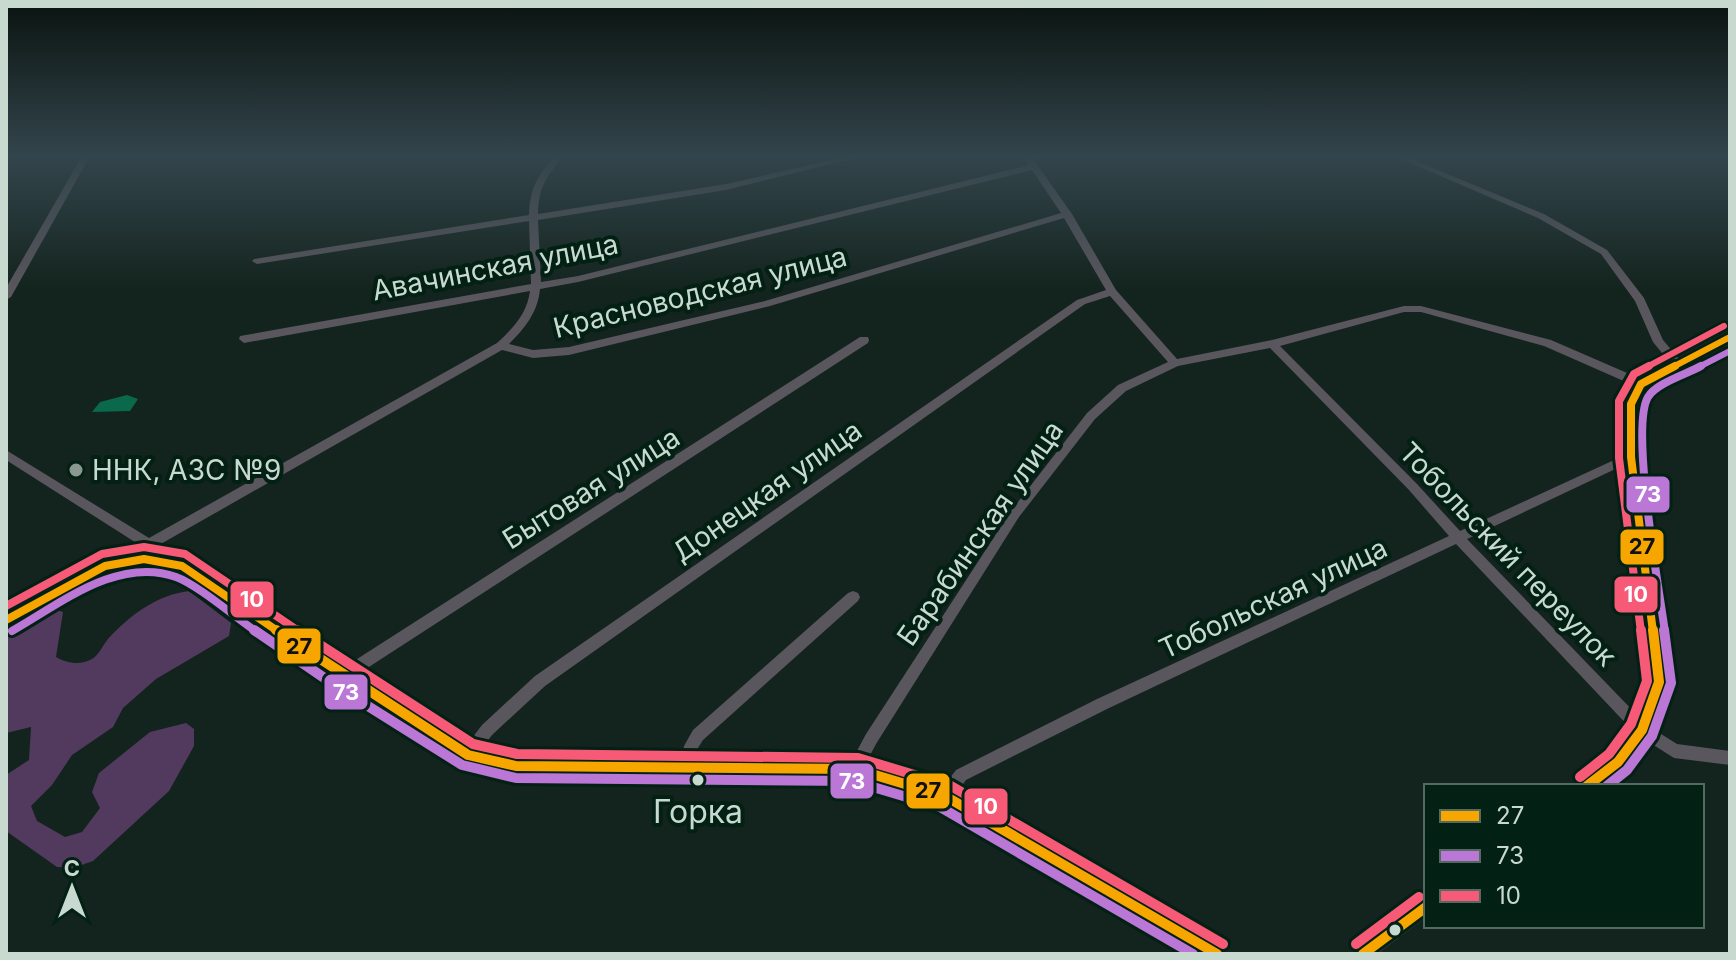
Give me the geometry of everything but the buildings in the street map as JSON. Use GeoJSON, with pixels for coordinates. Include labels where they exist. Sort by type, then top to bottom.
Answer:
{"type":"FeatureCollection","features":[{"type":"Feature","properties":{"kind":"street"},"geometry":{"type":"LineString","coordinates":[[6,297],[61,201]]}},
{"type":"Feature","properties":{"kind":"street"},"geometry":{"type":"LineString","coordinates":[[6,620],[150,544],[501,346],[527,322],[534,304],[534,201]]}},
{"type":"Feature","properties":{"kind":"street"},"geometry":{"type":"LineString","coordinates":[[257,261],[634,201]]}},
{"type":"Feature","properties":{"kind":"street","name":"Авачинская улица"},"geometry":{"type":"LineString","coordinates":[[244,339],[535,288],[894,201]]}},
{"type":"Feature","properties":{"kind":"street"},"geometry":{"type":"LineString","coordinates":[[1057,201],[1112,292],[1175,363]]}},
{"type":"Feature","properties":{"kind":"street"},"geometry":{"type":"LineString","coordinates":[[1505,201],[1541,216],[1604,252],[1640,300],[1658,342],[1676,363]]}},
{"type":"Feature","properties":{"kind":"street","name":"Красноводская улица"},"geometry":{"type":"LineString","coordinates":[[501,346],[545,355],[584,348],[802,294],[1067,214]]}},
{"type":"Feature","properties":{"kind":"street","name":"Донецкая улица"},"geometry":{"type":"LineString","coordinates":[[468,755],[487,730],[540,681],[1081,302],[1112,292]]}},
{"type":"Feature","properties":{"kind":"street","name":"Барабинская улица"},"geometry":{"type":"LineString","coordinates":[[855,769],[993,548],[1091,416],[1122,388],[1175,363],[1272,344],[1404,309],[1421,309],[1547,343],[1641,384]]}},
{"type":"Feature","properties":{"kind":"street"},"geometry":{"type":"LineString","coordinates":[[1590,784],[1618,762],[1642,730],[1659,682],[1631,457],[1631,404],[1641,384],[1729,338]]}},
{"type":"Feature","properties":{"kind":"street","name":"Бытовая улица"},"geometry":{"type":"LineString","coordinates":[[343,676],[864,340]]}},
{"type":"Feature","properties":{"kind":"street","name":"Тобольский переулок"},"geometry":{"type":"LineString","coordinates":[[1272,344],[1413,487],[1642,730],[1674,751],[1730,758]]}},
{"type":"Feature","properties":{"kind":"street"},"geometry":{"type":"LineString","coordinates":[[6,454],[150,544],[343,676],[468,755],[516,766],[855,769],[945,796],[1217,954]]}},
{"type":"Feature","properties":{"kind":"street","name":"Тобольская улица"},"geometry":{"type":"LineString","coordinates":[[945,796],[961,775],[1102,704],[1631,457]]}},
{"type":"Feature","properties":{"kind":"street"},"geometry":{"type":"LineString","coordinates":[[105,566],[144,559],[182,566]]}},
{"type":"Feature","properties":{"kind":"street"},"geometry":{"type":"LineString","coordinates":[[687,767],[691,746],[698,735],[853,597]]}},
{"type":"Feature","properties":{"kind":"street"},"geometry":{"type":"LineString","coordinates":[[1363,954],[1424,908]]}},
{"type":"Feature","properties":{"kind":"shaded area"},"geometry":{"type":"Polygon","coordinates":[[[127,395],[138,399],[130,411],[92,412],[100,402],[127,395]]]}},
{"type":"Feature","properties":{"kind":"shaded area"},"geometry":{"type":"Polygon","coordinates":[[[189,591],[231,623],[229,636],[156,679],[123,708],[113,727],[72,755],[52,785],[31,806],[37,821],[65,837],[82,832],[100,808],[92,792],[99,773],[150,732],[186,723],[194,729],[194,746],[169,791],[93,861],[73,868],[57,867],[6,831],[6,775],[29,760],[31,727],[6,733],[6,628],[45,606],[63,612],[56,657],[69,662],[83,662],[94,658],[116,630],[135,614],[166,597],[189,591]]]}},
{"type":"Feature","properties":{"kind":"transit line","name":"10"},"geometry":{"type":"LineString","coordinates":[[1580,777],[1609,754],[1631,724],[1647,681],[1619,458],[1619,401],[1634,374],[1724,326]]}},
{"type":"Feature","properties":{"kind":"transit line","name":"27"},"geometry":{"type":"LineString","coordinates":[[1590,784],[1618,762],[1642,730],[1659,682],[1631,457],[1631,404],[1641,384],[1730,337]]}},
{"type":"Feature","properties":{"kind":"transit line","name":"73"},"geometry":{"type":"LineString","coordinates":[[1610,784],[1627,770],[1652,736],[1671,683],[1643,456],[1643,407],[1650,393],[1730,351]]}},
{"type":"Feature","properties":{"kind":"transit line","name":"10"},"geometry":{"type":"LineString","coordinates":[[6,606],[102,554],[144,547],[185,554],[350,666],[473,744],[517,754],[858,758],[951,786],[1223,944]]}},
{"type":"Feature","properties":{"kind":"transit line","name":"27"},"geometry":{"type":"LineString","coordinates":[[6,620],[105,566],[144,559],[182,566],[343,676],[468,755],[516,766],[855,769],[945,796],[1217,954]]}},
{"type":"Feature","properties":{"kind":"transit line","name":"73"},"geometry":{"type":"LineString","coordinates":[[12,631],[109,577],[144,571],[177,577],[336,686],[462,765],[516,778],[853,781],[940,807],[1193,954]]}},
{"type":"Feature","properties":{"kind":"transit line","name":"10"},"geometry":{"type":"LineString","coordinates":[[1356,944],[1419,897]]}},
{"type":"Feature","properties":{"kind":"transit line","name":"27"},"geometry":{"type":"LineString","coordinates":[[1363,954],[1424,908]]}},
{"type":"Feature","properties":{"kind":"place","name":"ННК, АЗС №9"},"geometry":{"type":"Point","coordinates":[76,470]}},
{"type":"Feature","properties":{"kind":"place","name":"Горка"},"geometry":{"type":"Point","coordinates":[698,780]}}]}
